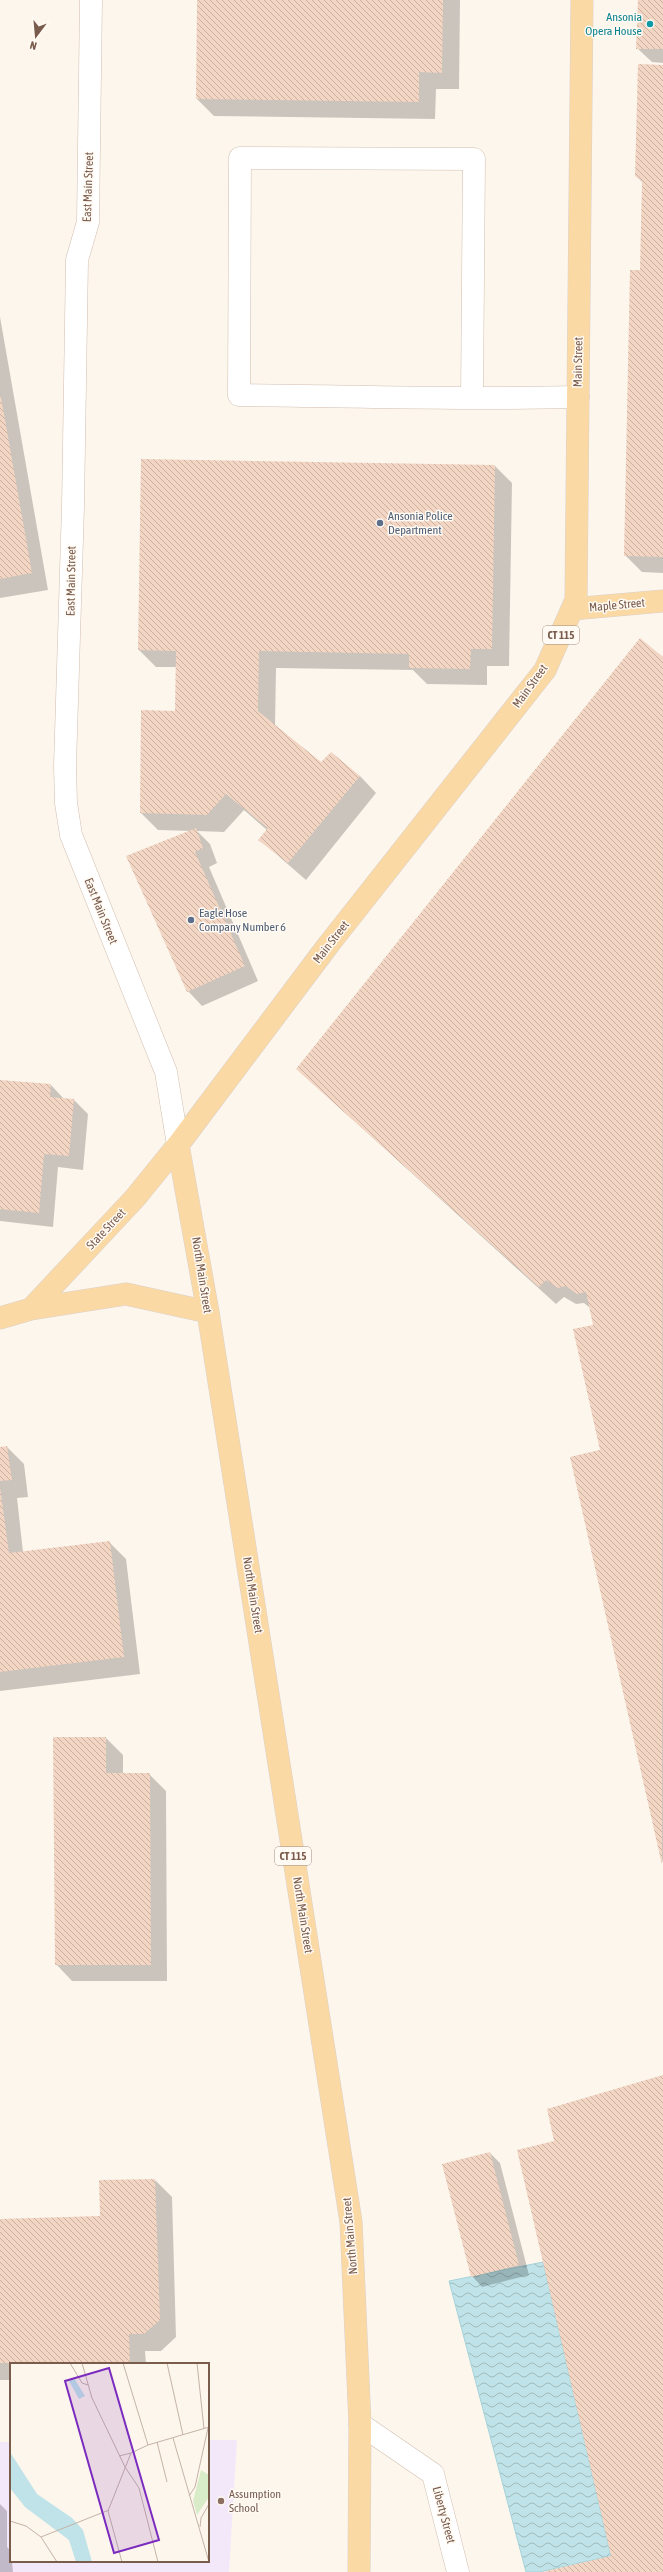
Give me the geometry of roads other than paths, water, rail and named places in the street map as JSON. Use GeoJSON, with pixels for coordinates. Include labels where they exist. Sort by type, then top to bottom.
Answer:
{"type":"FeatureCollection","features":[{"type":"Feature","properties":{"kind":"main road","name":"Main Street"},"geometry":{"type":"LineString","coordinates":[[178,1145],[329,944],[545,670],[576,600],[582,0]]}},
{"type":"Feature","properties":{"kind":"main road","name":"Maple Street"},"geometry":{"type":"LineString","coordinates":[[572,610],[663,601]]}},
{"type":"Feature","properties":{"kind":"main road","name":"State Street"},"geometry":{"type":"LineString","coordinates":[[31,1309],[135,1198],[178,1145]]}},
{"type":"Feature","properties":{"kind":"main road","name":"North Main Street"},"geometry":{"type":"LineString","coordinates":[[178,1145],[208,1312],[351,2222],[360,2424],[359,2572]]}},
{"type":"Feature","properties":{"kind":"main road"},"geometry":{"type":"LineString","coordinates":[[0,1318],[31,1309],[126,1294],[208,1312]]}},
{"type":"Feature","properties":{"kind":"street","name":"East Main Street"},"geometry":{"type":"LineString","coordinates":[[91,0],[88,222],[77,260],[73,506],[65,766],[66,803],[71,835],[84,871],[166,1072],[178,1145]]}},
{"type":"Feature","properties":{"kind":"street"},"geometry":{"type":"LineString","coordinates":[[472,397],[474,159],[240,158],[239,394],[472,397],[578,397]]}},
{"type":"Feature","properties":{"kind":"street","name":"Liberty Street"},"geometry":{"type":"LineString","coordinates":[[360,2424],[433,2474],[458,2572]]}},
{"type":"Feature","properties":{"kind":"water"},"geometry":{"type":"Polygon","coordinates":[[[543,2262],[611,2556],[539,2572],[526,2572],[449,2281],[543,2262]]]}},
{"type":"Feature","properties":{"kind":"place","name":"Ansonia Opera House"},"geometry":{"type":"Point","coordinates":[650,24]}},
{"type":"Feature","properties":{"kind":"place","name":"Ansonia Police Department"},"geometry":{"type":"Point","coordinates":[380,523]}},
{"type":"Feature","properties":{"kind":"place","name":"Eagle Hose Company Number 6"},"geometry":{"type":"Point","coordinates":[191,920]}},
{"type":"Feature","properties":{"kind":"place","name":"Assumption School"},"geometry":{"type":"Point","coordinates":[221,2501]}}]}
